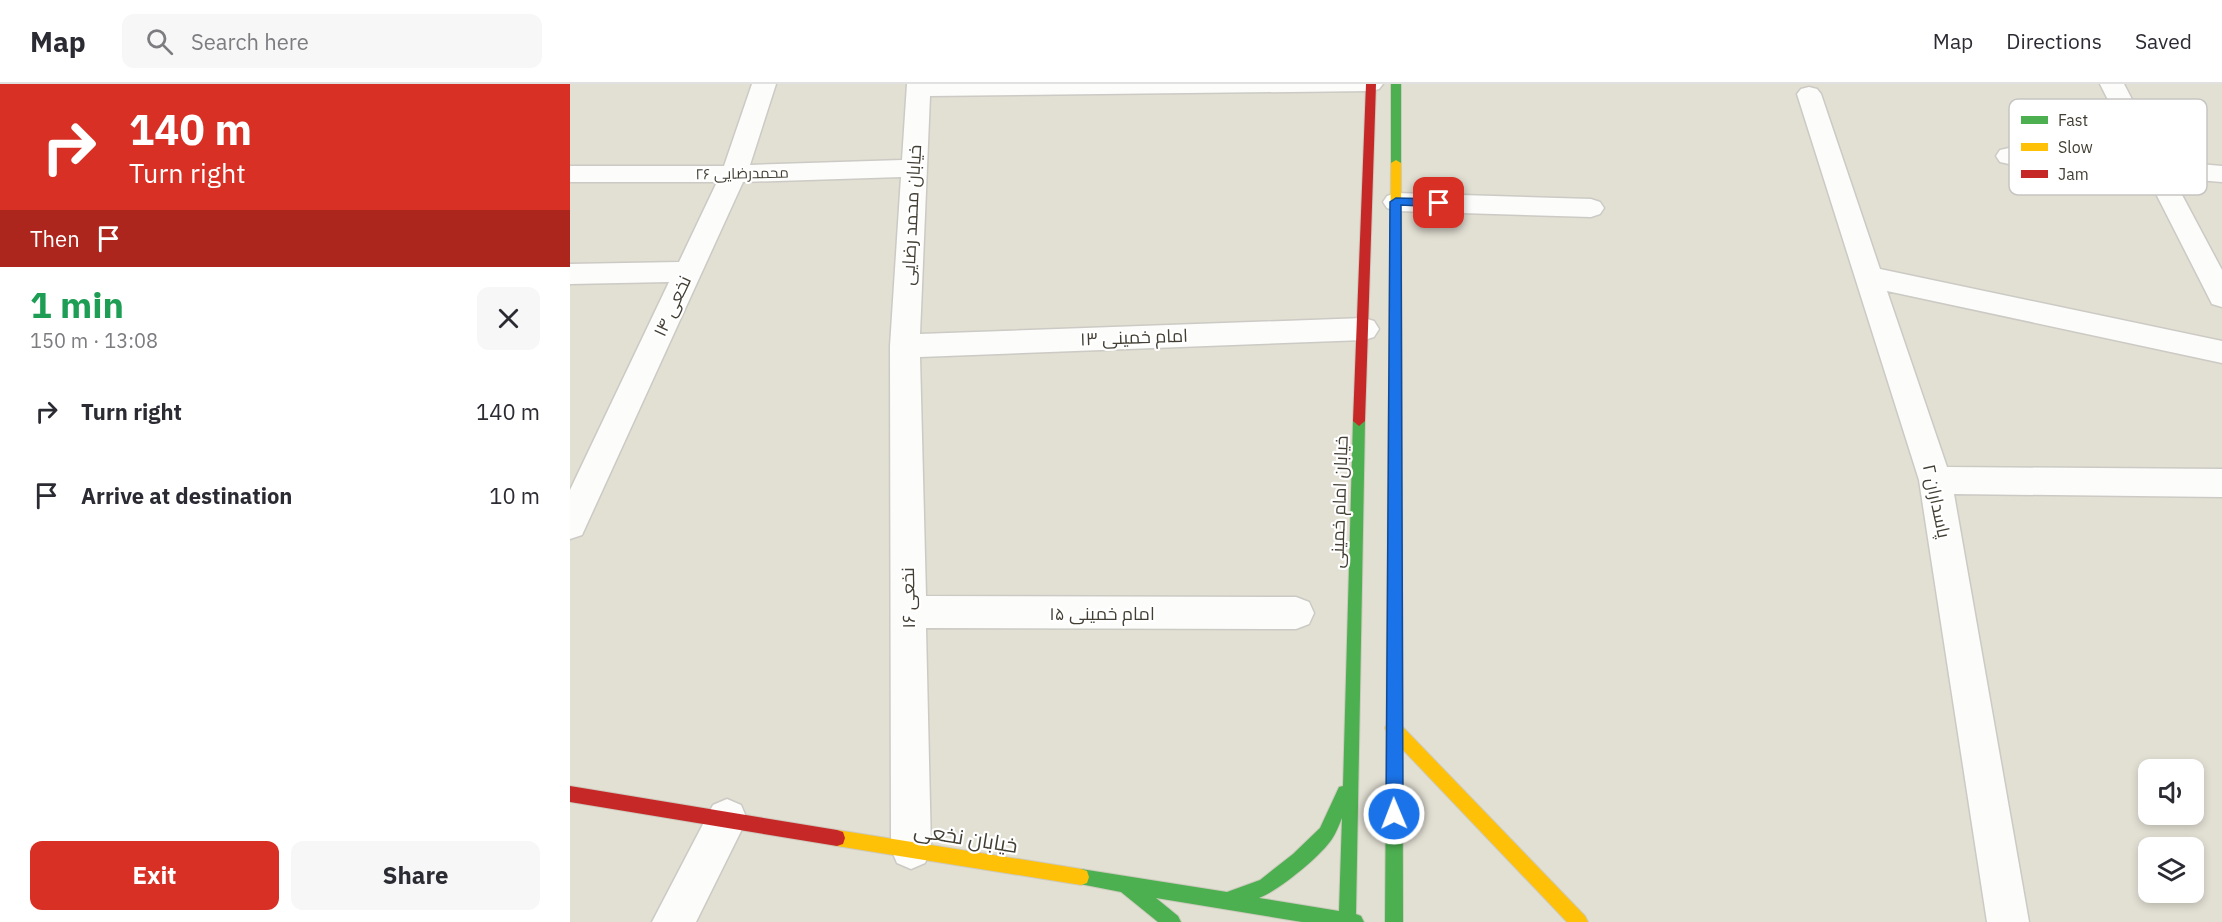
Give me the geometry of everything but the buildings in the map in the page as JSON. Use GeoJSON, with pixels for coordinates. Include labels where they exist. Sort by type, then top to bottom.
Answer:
{"type":"FeatureCollection","features":[{"type":"Feature","properties":{"kind":"street","name":"نخعی ۱۴"},"geometry":{"type":"LineString","coordinates":[[574,507],[734,174],[764,84]]}},
{"type":"Feature","properties":{"kind":"street"},"geometry":{"type":"LineString","coordinates":[[918,86],[1371,84]]}},
{"type":"Feature","properties":{"kind":"street","name":"خیابان امام خمینی"},"geometry":{"type":"LineString","coordinates":[[1350,922],[1353,603],[1371,84]]}},
{"type":"Feature","properties":{"kind":"street"},"geometry":{"type":"LineString","coordinates":[[1394,922],[1389,862],[1393,728],[1396,84]]}},
{"type":"Feature","properties":{"kind":"street"},"geometry":{"type":"LineString","coordinates":[[2112,84],[2120,99]]}},
{"type":"Feature","properties":{"kind":"street","name":"خیابان محمد رضایی"},"geometry":{"type":"LineString","coordinates":[[904,346],[918,86]]}},
{"type":"Feature","properties":{"kind":"street","name":"پاسداران ۲"},"geometry":{"type":"LineString","coordinates":[[1809,94],[1935,480],[2008,922]]}},
{"type":"Feature","properties":{"kind":"street","name":"محمدرضایی ۲۶"},"geometry":{"type":"LineString","coordinates":[[570,174],[734,174],[914,168]]}},
{"type":"Feature","properties":{"kind":"street"},"geometry":{"type":"LineString","coordinates":[[2207,173],[2222,174]]}},
{"type":"Feature","properties":{"kind":"street"},"geometry":{"type":"LineString","coordinates":[[2170,195],[2222,297]]}},
{"type":"Feature","properties":{"kind":"street"},"geometry":{"type":"LineString","coordinates":[[1396,202],[1591,208]]}},
{"type":"Feature","properties":{"kind":"street"},"geometry":{"type":"LineString","coordinates":[[570,274],[688,272]]}},
{"type":"Feature","properties":{"kind":"street"},"geometry":{"type":"LineString","coordinates":[[1869,277],[2222,352]]}},
{"type":"Feature","properties":{"kind":"street","name":"امام خمینی ۱۳"},"geometry":{"type":"LineString","coordinates":[[904,346],[1364,329]]}},
{"type":"Feature","properties":{"kind":"street","name":"نخعی ۱۶"},"geometry":{"type":"LineString","coordinates":[[904,346],[911,849]]}},
{"type":"Feature","properties":{"kind":"street"},"geometry":{"type":"LineString","coordinates":[[1935,480],[2222,483]]}},
{"type":"Feature","properties":{"kind":"street","name":"امام خمینی ۱۵"},"geometry":{"type":"LineString","coordinates":[[908,612],[1296,613]]}},
{"type":"Feature","properties":{"kind":"street"},"geometry":{"type":"LineString","coordinates":[[1393,728],[1579,922]]}},
{"type":"Feature","properties":{"kind":"street"},"geometry":{"type":"LineString","coordinates":[[1227,901],[1265,887],[1299,860],[1326,834],[1352,778]]}},
{"type":"Feature","properties":{"kind":"street","name":"خیابان نخعی"},"geometry":{"type":"LineString","coordinates":[[570,794],[1350,922]]}},
{"type":"Feature","properties":{"kind":"street"},"geometry":{"type":"LineString","coordinates":[[673,922],[727,819]]}},
{"type":"Feature","properties":{"kind":"street"},"geometry":{"type":"LineString","coordinates":[[1349,856],[1364,867]]}},
{"type":"Feature","properties":{"kind":"street"},"geometry":{"type":"LineString","coordinates":[[1125,884],[1172,922]]}},
{"type":"Feature","properties":{"kind":"shaded area"},"geometry":{"type":"Polygon","coordinates":[[[570,84],[2222,84],[2222,922],[570,922],[570,84]]]}},
{"type":"Feature","properties":{"kind":"traffic: fast"},"geometry":{"type":"LineString","coordinates":[[1396,84],[1396,163]]}},
{"type":"Feature","properties":{"kind":"traffic: fast"},"geometry":{"type":"LineString","coordinates":[[1347,922],[1359,421]]}},
{"type":"Feature","properties":{"kind":"traffic: fast"},"geometry":{"type":"LineString","coordinates":[[1394,922],[1395,477]]}},
{"type":"Feature","properties":{"kind":"traffic: fast"},"geometry":{"type":"LineString","coordinates":[[1227,901],[1265,887],[1299,860],[1326,834],[1345,793]]}},
{"type":"Feature","properties":{"kind":"traffic: fast"},"geometry":{"type":"LineString","coordinates":[[1081,877],[1355,922]]}},
{"type":"Feature","properties":{"kind":"traffic: fast"},"geometry":{"type":"LineString","coordinates":[[1126,885],[1172,922]]}},
{"type":"Feature","properties":{"kind":"traffic: slow"},"geometry":{"type":"LineString","coordinates":[[1395,477],[1396,163]]}},
{"type":"Feature","properties":{"kind":"traffic: slow"},"geometry":{"type":"LineString","coordinates":[[1393,728],[1579,922]]}},
{"type":"Feature","properties":{"kind":"traffic: slow"},"geometry":{"type":"LineString","coordinates":[[837,838],[1081,877]]}},
{"type":"Feature","properties":{"kind":"traffic: jam"},"geometry":{"type":"LineString","coordinates":[[1359,421],[1371,84]]}},
{"type":"Feature","properties":{"kind":"traffic: jam"},"geometry":{"type":"LineString","coordinates":[[570,794],[837,838]]}},
{"type":"Feature","properties":{"kind":"route"},"geometry":{"type":"LineString","coordinates":[[1394,814],[1396,202],[1439,203]]}}]}
